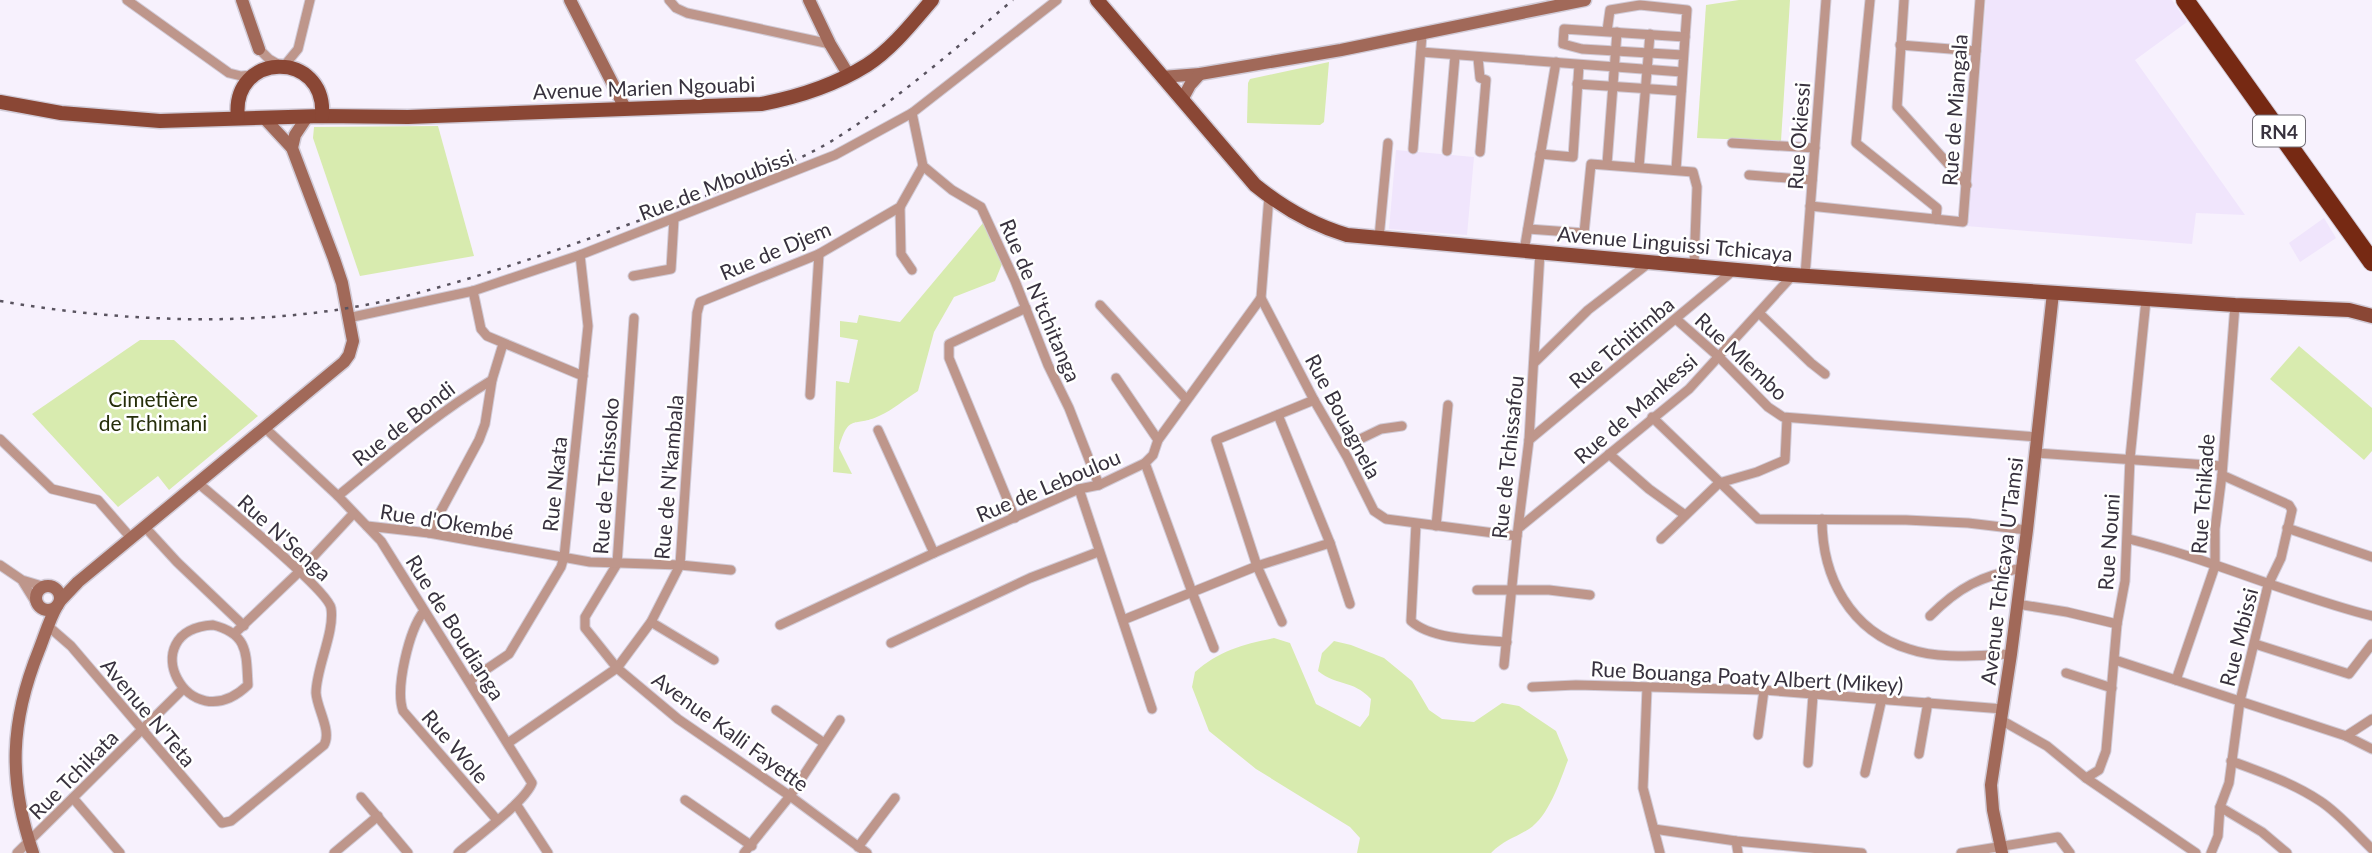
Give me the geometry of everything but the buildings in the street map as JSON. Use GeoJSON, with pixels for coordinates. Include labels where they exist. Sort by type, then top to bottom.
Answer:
{"type":"FeatureCollection","features":[{"type":"Feature","properties":{"kind":"highway","name":"RN4"},"geometry":{"type":"LineString","coordinates":[[2185,0],[2372,262]]}},
{"type":"Feature","properties":{"kind":"main road","name":"Avenue Marien Ngouabi"},"geometry":{"type":"LineString","coordinates":[[0,102],[61,113],[160,121],[761,104],[788,99],[825,86],[868,65],[908,28],[932,0]]}},
{"type":"Feature","properties":{"kind":"main road","name":"Avenue Linguissi Tchicaya"},"geometry":{"type":"LineString","coordinates":[[1097,0],[1240,168],[1269,196],[1325,229],[1347,235],[1799,275],[2235,305],[2349,310]]}},
{"type":"Feature","properties":{"kind":"main road"},"geometry":{"type":"LineString","coordinates":[[215,120],[229,112],[255,73],[283,66],[306,75],[313,82],[321,99],[344,117]]}},
{"type":"Feature","properties":{"kind":"main road"},"geometry":{"type":"LineString","coordinates":[[237,118],[238,98]]}},
{"type":"Feature","properties":{"kind":"main road"},"geometry":{"type":"LineString","coordinates":[[314,117],[321,99]]}},
{"type":"Feature","properties":{"kind":"main road"},"geometry":{"type":"LineString","coordinates":[[2349,310],[2372,305]]}},
{"type":"Feature","properties":{"kind":"main road"},"geometry":{"type":"LineString","coordinates":[[2349,310],[2372,316]]}},
{"type":"Feature","properties":{"kind":"street"},"geometry":{"type":"LineString","coordinates":[[127,0],[229,73],[241,76],[255,73],[259,49],[242,0]]}},
{"type":"Feature","properties":{"kind":"street"},"geometry":{"type":"LineString","coordinates":[[259,49],[283,66],[298,49],[310,0]]}},
{"type":"Feature","properties":{"kind":"street"},"geometry":{"type":"LineString","coordinates":[[570,0],[625,108]]}},
{"type":"Feature","properties":{"kind":"street"},"geometry":{"type":"LineString","coordinates":[[669,0],[676,8],[687,13],[830,44]]}},
{"type":"Feature","properties":{"kind":"street"},"geometry":{"type":"LineString","coordinates":[[809,0],[848,74]]}},
{"type":"Feature","properties":{"kind":"street","name":"Rue de Mboubissi"},"geometry":{"type":"LineString","coordinates":[[348,318],[473,291],[580,255],[835,155],[912,113],[1057,0]]}},
{"type":"Feature","properties":{"kind":"street"},"geometry":{"type":"LineString","coordinates":[[1162,77],[1200,74],[1422,34],[1585,0]]}},
{"type":"Feature","properties":{"kind":"street","name":"Rue Okiessi"},"geometry":{"type":"LineString","coordinates":[[1799,275],[1810,206],[1826,0]]}},
{"type":"Feature","properties":{"kind":"street"},"geometry":{"type":"LineString","coordinates":[[1810,206],[1936,219],[1937,208],[1856,143],[1870,0]]}},
{"type":"Feature","properties":{"kind":"street"},"geometry":{"type":"LineString","coordinates":[[1904,0],[1897,107],[1967,186]]}},
{"type":"Feature","properties":{"kind":"street","name":"Rue de Miangala"},"geometry":{"type":"LineString","coordinates":[[1936,219],[1963,222],[1980,0]]}},
{"type":"Feature","properties":{"kind":"street"},"geometry":{"type":"LineString","coordinates":[[1607,164],[1616,51],[1610,9],[1640,5],[1687,10],[1676,170]]}},
{"type":"Feature","properties":{"kind":"street"},"geometry":{"type":"LineString","coordinates":[[1683,55],[1582,49],[1563,44],[1564,29],[1685,37]]}},
{"type":"Feature","properties":{"kind":"street"},"geometry":{"type":"LineString","coordinates":[[1413,149],[1422,34]]}},
{"type":"Feature","properties":{"kind":"street"},"geometry":{"type":"LineString","coordinates":[[1639,167],[1650,34]]}},
{"type":"Feature","properties":{"kind":"street"},"geometry":{"type":"LineString","coordinates":[[1900,45],[1976,51]]}},
{"type":"Feature","properties":{"kind":"street"},"geometry":{"type":"LineString","coordinates":[[298,49],[306,75]]}},
{"type":"Feature","properties":{"kind":"street"},"geometry":{"type":"LineString","coordinates":[[1421,52],[1682,72]]}},
{"type":"Feature","properties":{"kind":"street"},"geometry":{"type":"LineString","coordinates":[[1447,150],[1455,56]]}},
{"type":"Feature","properties":{"kind":"street"},"geometry":{"type":"LineString","coordinates":[[1478,58],[1480,78],[1486,80],[1480,152]]}},
{"type":"Feature","properties":{"kind":"street"},"geometry":{"type":"LineString","coordinates":[[1524,251],[1556,62]]}},
{"type":"Feature","properties":{"kind":"street"},"geometry":{"type":"LineString","coordinates":[[1540,154],[1573,157],[1579,65]]}},
{"type":"Feature","properties":{"kind":"street"},"geometry":{"type":"LineString","coordinates":[[229,73],[238,98]]}},
{"type":"Feature","properties":{"kind":"street"},"geometry":{"type":"LineString","coordinates":[[1182,100],[1200,74]]}},
{"type":"Feature","properties":{"kind":"street"},"geometry":{"type":"LineString","coordinates":[[1577,84],[1681,91]]}},
{"type":"Feature","properties":{"kind":"street"},"geometry":{"type":"LineString","coordinates":[[912,113],[923,166],[900,207],[901,254],[912,270]]}},
{"type":"Feature","properties":{"kind":"street"},"geometry":{"type":"LineString","coordinates":[[292,148],[295,135],[314,117]]}},
{"type":"Feature","properties":{"kind":"street"},"geometry":{"type":"LineString","coordinates":[[31,847],[17,792],[15,741],[23,694],[58,604],[78,582],[344,362],[349,355],[353,341],[342,283],[334,259],[292,148],[265,119]]}},
{"type":"Feature","properties":{"kind":"street"},"geometry":{"type":"LineString","coordinates":[[1380,238],[1388,143]]}},
{"type":"Feature","properties":{"kind":"street"},"geometry":{"type":"LineString","coordinates":[[1732,143],[1815,148]]}},
{"type":"Feature","properties":{"kind":"street"},"geometry":{"type":"LineString","coordinates":[[1528,229],[1584,233],[1591,164],[1693,172],[1696,178],[1694,266]]}},
{"type":"Feature","properties":{"kind":"street","name":"Rue de N'tchitanga"},"geometry":{"type":"LineString","coordinates":[[923,166],[952,190],[981,207],[1099,485]]}},
{"type":"Feature","properties":{"kind":"street"},"geometry":{"type":"LineString","coordinates":[[1749,176],[1812,180]]}},
{"type":"Feature","properties":{"kind":"street"},"geometry":{"type":"LineString","coordinates":[[1261,298],[1269,196]]}},
{"type":"Feature","properties":{"kind":"street","name":"Rue de Djem"},"geometry":{"type":"LineString","coordinates":[[698,306],[703,299],[819,254],[900,207]]}},
{"type":"Feature","properties":{"kind":"street"},"geometry":{"type":"LineString","coordinates":[[633,276],[671,269],[674,219]]}},
{"type":"Feature","properties":{"kind":"street","name":"Rue de Tchissafou"},"geometry":{"type":"LineString","coordinates":[[1504,665],[1529,440],[1540,252]]}},
{"type":"Feature","properties":{"kind":"street"},"geometry":{"type":"LineString","coordinates":[[810,395],[819,254]]}},
{"type":"Feature","properties":{"kind":"street","name":"Rue Nkata"},"geometry":{"type":"LineString","coordinates":[[469,681],[509,654],[561,568],[564,557],[588,326],[580,255]]}},
{"type":"Feature","properties":{"kind":"street"},"geometry":{"type":"LineString","coordinates":[[1534,363],[1588,310],[1649,263]]}},
{"type":"Feature","properties":{"kind":"street","name":"Rue Tchitimba"},"geometry":{"type":"LineString","coordinates":[[1529,440],[1734,270]]}},
{"type":"Feature","properties":{"kind":"street","name":"Rue de Mankessi"},"geometry":{"type":"LineString","coordinates":[[1518,532],[1652,417],[1689,389],[1799,275]]}},
{"type":"Feature","properties":{"kind":"street"},"geometry":{"type":"LineString","coordinates":[[473,291],[483,332],[503,344],[583,376]]}},
{"type":"Feature","properties":{"kind":"street","name":"Avenue Tchicaya U'Tamsi"},"geometry":{"type":"LineString","coordinates":[[2001,849],[1991,785],[2027,530],[2053,293]]}},
{"type":"Feature","properties":{"kind":"street","name":"Rue de Leboulou"},"geometry":{"type":"LineString","coordinates":[[780,625],[934,553],[1079,489],[1099,485],[1145,463],[1153,455],[1158,440],[1186,400],[1261,298]]}},
{"type":"Feature","properties":{"kind":"street","name":"Rue Bouagnela"},"geometry":{"type":"LineString","coordinates":[[1261,298],[1314,400],[1341,444],[1374,511],[1386,519],[1416,524],[1518,532]]}},
{"type":"Feature","properties":{"kind":"street","name":"Rue Nouni"},"geometry":{"type":"LineString","coordinates":[[2086,778],[2099,770],[2104,762],[2117,624],[2129,539],[2130,458],[2146,299]]}},
{"type":"Feature","properties":{"kind":"street"},"geometry":{"type":"LineString","coordinates":[[1100,304],[1186,400]]}},
{"type":"Feature","properties":{"kind":"street","name":"Rue Tchikade"},"geometry":{"type":"LineString","coordinates":[[2176,680],[2215,566],[2215,528],[2235,305]]}},
{"type":"Feature","properties":{"kind":"street","name":"Rue de N'kambala"},"geometry":{"type":"LineString","coordinates":[[508,743],[617,668],[651,622],[680,565],[698,306]]}},
{"type":"Feature","properties":{"kind":"street"},"geometry":{"type":"LineString","coordinates":[[1015,518],[948,358],[948,344],[1026,308]]}},
{"type":"Feature","properties":{"kind":"street"},"geometry":{"type":"LineString","coordinates":[[1760,314],[1825,374]]}},
{"type":"Feature","properties":{"kind":"street","name":"Rue de Tchissoko"},"geometry":{"type":"LineString","coordinates":[[585,628],[585,617],[617,564],[635,318]]}},
{"type":"Feature","properties":{"kind":"street","name":"Rue Mlembo"},"geometry":{"type":"LineString","coordinates":[[1676,319],[1718,356],[1777,415],[1787,418],[2037,437]]}},
{"type":"Feature","properties":{"kind":"street"},"geometry":{"type":"LineString","coordinates":[[429,533],[479,440],[503,344]]}},
{"type":"Feature","properties":{"kind":"street"},"geometry":{"type":"LineString","coordinates":[[1116,378],[1158,440]]}},
{"type":"Feature","properties":{"kind":"street","name":"Rue de Bondi"},"geometry":{"type":"LineString","coordinates":[[338,496],[426,426],[492,380]]}},
{"type":"Feature","properties":{"kind":"street"},"geometry":{"type":"LineString","coordinates":[[1282,622],[1257,566],[1216,440],[1314,400]]}},
{"type":"Feature","properties":{"kind":"street"},"geometry":{"type":"LineString","coordinates":[[1436,526],[1448,405]]}},
{"type":"Feature","properties":{"kind":"street"},"geometry":{"type":"LineString","coordinates":[[1278,415],[1330,543],[1350,604]]}},
{"type":"Feature","properties":{"kind":"street"},"geometry":{"type":"LineString","coordinates":[[1652,417],[1758,519],[1956,522],[2027,530]]}},
{"type":"Feature","properties":{"kind":"street"},"geometry":{"type":"LineString","coordinates":[[1661,539],[1719,483],[1757,472],[1785,460],[1787,418]]}},
{"type":"Feature","properties":{"kind":"street"},"geometry":{"type":"LineString","coordinates":[[1341,444],[1361,439],[1381,429],[1402,426]]}},
{"type":"Feature","properties":{"kind":"street","name":"Rue de Boudianga"},"geometry":{"type":"LineString","coordinates":[[265,428],[338,496],[387,550],[532,783],[516,804],[458,853]]}},
{"type":"Feature","properties":{"kind":"street"},"geometry":{"type":"LineString","coordinates":[[878,430],[934,553]]}},
{"type":"Feature","properties":{"kind":"street"},"geometry":{"type":"LineString","coordinates":[[0,439],[52,489],[97,500],[131,538]]}},
{"type":"Feature","properties":{"kind":"street"},"geometry":{"type":"LineString","coordinates":[[2036,453],[2130,458],[2222,470]]}},
{"type":"Feature","properties":{"kind":"street"},"geometry":{"type":"LineString","coordinates":[[1609,454],[1649,489],[1685,515]]}},
{"type":"Feature","properties":{"kind":"street"},"geometry":{"type":"LineString","coordinates":[[1145,463],[1214,648]]}},
{"type":"Feature","properties":{"kind":"street","name":"Rue Mbissi"},"geometry":{"type":"LineString","coordinates":[[2211,853],[2218,836],[2220,807],[2229,783],[2240,701],[2268,585],[2281,558],[2292,510],[2289,505],[2222,470]]}},
{"type":"Feature","properties":{"kind":"street","name":"Rue N'Senga"},"geometry":{"type":"LineString","coordinates":[[198,483],[300,571],[325,596],[331,609],[316,693],[326,741],[231,821],[222,823]]}},
{"type":"Feature","properties":{"kind":"street"},"geometry":{"type":"LineString","coordinates":[[1079,489],[1152,709]]}},
{"type":"Feature","properties":{"kind":"street"},"geometry":{"type":"LineString","coordinates":[[234,634],[300,571],[353,514]]}},
{"type":"Feature","properties":{"kind":"street"},"geometry":{"type":"LineString","coordinates":[[1822,519],[1825,559],[1834,584],[1852,612],[1878,634],[1909,649],[1934,654],[2011,654]]}},
{"type":"Feature","properties":{"kind":"street"},"geometry":{"type":"LineString","coordinates":[[1416,524],[1411,621],[1461,639],[1507,642]]}},
{"type":"Feature","properties":{"kind":"street"},"geometry":{"type":"LineString","coordinates":[[144,526],[177,562],[244,626]]}},
{"type":"Feature","properties":{"kind":"street","name":"Rue d'Okembé"},"geometry":{"type":"LineString","coordinates":[[368,527],[429,533],[590,562],[680,565],[731,570]]}},
{"type":"Feature","properties":{"kind":"street"},"geometry":{"type":"LineString","coordinates":[[2287,528],[2372,557]]}},
{"type":"Feature","properties":{"kind":"street"},"geometry":{"type":"LineString","coordinates":[[2129,539],[2173,550],[2268,585],[2372,616]]}},
{"type":"Feature","properties":{"kind":"street"},"geometry":{"type":"LineString","coordinates":[[1124,620],[1257,566],[1330,543]]}},
{"type":"Feature","properties":{"kind":"street"},"geometry":{"type":"LineString","coordinates":[[891,643],[1030,578],[1098,552]]}},
{"type":"Feature","properties":{"kind":"street"},"geometry":{"type":"LineString","coordinates":[[1,568],[22,580],[59,592],[58,604]]}},
{"type":"Feature","properties":{"kind":"street"},"geometry":{"type":"LineString","coordinates":[[1930,616],[1965,586],[1999,572],[2022,568]]}},
{"type":"Feature","properties":{"kind":"street"},"geometry":{"type":"LineString","coordinates":[[22,580],[49,622]]}},
{"type":"Feature","properties":{"kind":"street"},"geometry":{"type":"LineString","coordinates":[[38,605],[36,593],[47,586],[78,582]]}},
{"type":"Feature","properties":{"kind":"street"},"geometry":{"type":"LineString","coordinates":[[1477,590],[1549,590],[1590,595]]}},
{"type":"Feature","properties":{"kind":"street"},"geometry":{"type":"LineString","coordinates":[[38,605],[48,610],[58,604]]}},
{"type":"Feature","properties":{"kind":"street"},"geometry":{"type":"LineString","coordinates":[[2017,604],[2117,624]]}},
{"type":"Feature","properties":{"kind":"street","name":"Rue Wole"},"geometry":{"type":"LineString","coordinates":[[424,611],[414,625],[400,691],[403,711],[496,820]]}},
{"type":"Feature","properties":{"kind":"street","name":"Avenue N'Teta"},"geometry":{"type":"LineString","coordinates":[[49,622],[222,823]]}},
{"type":"Feature","properties":{"kind":"street"},"geometry":{"type":"LineString","coordinates":[[651,622],[714,660]]}},
{"type":"Feature","properties":{"kind":"street"},"geometry":{"type":"LineString","coordinates":[[213,625],[234,634],[246,650],[248,685],[227,700],[208,701],[194,697],[183,689],[172,669],[175,646],[181,637],[201,626],[213,625]]}},
{"type":"Feature","properties":{"kind":"street","name":"Avenue Kalli Fayette"},"geometry":{"type":"LineString","coordinates":[[585,628],[617,668],[678,719],[867,853]]}},
{"type":"Feature","properties":{"kind":"street"},"geometry":{"type":"LineString","coordinates":[[2255,644],[2349,674],[2372,644]]}},
{"type":"Feature","properties":{"kind":"street"},"geometry":{"type":"LineString","coordinates":[[2115,660],[2346,736],[2372,749]]}},
{"type":"Feature","properties":{"kind":"street"},"geometry":{"type":"LineString","coordinates":[[2066,673],[2112,688]]}},
{"type":"Feature","properties":{"kind":"street","name":"Rue Bouanga Poaty Albert (Mikey)"},"geometry":{"type":"LineString","coordinates":[[1532,687],[1576,685],[1764,690],[1928,702],[2002,715]]}},
{"type":"Feature","properties":{"kind":"street"},"geometry":{"type":"LineString","coordinates":[[1647,688],[1643,788],[1660,853]]}},
{"type":"Feature","properties":{"kind":"street","name":"Rue Tchikata"},"geometry":{"type":"LineString","coordinates":[[17,853],[31,847],[74,798],[183,689]]}},
{"type":"Feature","properties":{"kind":"street"},"geometry":{"type":"LineString","coordinates":[[1758,735],[1764,690]]}},
{"type":"Feature","properties":{"kind":"street"},"geometry":{"type":"LineString","coordinates":[[1808,763],[1813,695]]}},
{"type":"Feature","properties":{"kind":"street"},"geometry":{"type":"LineString","coordinates":[[1865,773],[1882,698]]}},
{"type":"Feature","properties":{"kind":"street"},"geometry":{"type":"LineString","coordinates":[[1919,754],[1928,702]]}},
{"type":"Feature","properties":{"kind":"street"},"geometry":{"type":"LineString","coordinates":[[776,710],[824,743]]}},
{"type":"Feature","properties":{"kind":"street"},"geometry":{"type":"LineString","coordinates":[[2002,715],[2047,746],[2086,778],[2196,853]]}},
{"type":"Feature","properties":{"kind":"street"},"geometry":{"type":"LineString","coordinates":[[2346,736],[2372,719]]}},
{"type":"Feature","properties":{"kind":"street"},"geometry":{"type":"LineString","coordinates":[[685,800],[748,849],[790,796],[840,720]]}},
{"type":"Feature","properties":{"kind":"street"},"geometry":{"type":"LineString","coordinates":[[2231,761],[2288,783],[2320,800],[2372,849]]}},
{"type":"Feature","properties":{"kind":"street"},"geometry":{"type":"LineString","coordinates":[[361,797],[408,853]]}},
{"type":"Feature","properties":{"kind":"street"},"geometry":{"type":"LineString","coordinates":[[74,798],[120,853]]}},
{"type":"Feature","properties":{"kind":"street"},"geometry":{"type":"LineString","coordinates":[[858,847],[895,798]]}},
{"type":"Feature","properties":{"kind":"street"},"geometry":{"type":"LineString","coordinates":[[516,804],[548,853]]}},
{"type":"Feature","properties":{"kind":"street"},"geometry":{"type":"LineString","coordinates":[[2220,807],[2262,832],[2287,853]]}},
{"type":"Feature","properties":{"kind":"street"},"geometry":{"type":"LineString","coordinates":[[334,853],[378,816]]}},
{"type":"Feature","properties":{"kind":"street"},"geometry":{"type":"LineString","coordinates":[[1654,830],[1862,853]]}},
{"type":"Feature","properties":{"kind":"street"},"geometry":{"type":"LineString","coordinates":[[1961,853],[2001,849],[2058,836],[2070,853]]}},
{"type":"Feature","properties":{"kind":"street"},"geometry":{"type":"LineString","coordinates":[[1736,841],[1738,853]]}},
{"type":"Feature","properties":{"kind":"shaded area"},"geometry":{"type":"Polygon","coordinates":[[[1986,0],[2172,0],[2187,22],[2135,60],[2245,215],[2196,213],[2192,244],[1966,226],[1986,0]]]}},
{"type":"Feature","properties":{"kind":"shaded area"},"geometry":{"type":"Polygon","coordinates":[[[1396,150],[1474,157],[1467,235],[1389,229],[1396,150]]]}},
{"type":"Feature","properties":{"kind":"shaded area"},"geometry":{"type":"Polygon","coordinates":[[[2324,218],[2336,238],[2300,262],[2289,243],[2324,218]]]}},
{"type":"Feature","properties":{"kind":"green space"},"geometry":{"type":"Polygon","coordinates":[[[1739,0],[1790,0],[1781,141],[1697,138],[1706,5],[1739,0]]]}},
{"type":"Feature","properties":{"kind":"green space"},"geometry":{"type":"Polygon","coordinates":[[[1329,62],[1324,122],[1320,125],[1247,123],[1250,79],[1329,62]]]}},
{"type":"Feature","properties":{"kind":"green space"},"geometry":{"type":"Polygon","coordinates":[[[438,126],[474,256],[360,276],[313,138],[314,127],[438,126]]]}},
{"type":"Feature","properties":{"kind":"green space"},"geometry":{"type":"Polygon","coordinates":[[[983,223],[1002,264],[995,281],[954,297],[934,332],[918,391],[884,414],[849,425],[839,448],[852,474],[833,472],[836,381],[849,383],[858,340],[840,337],[840,321],[857,323],[859,315],[900,322],[983,223]]]}},
{"type":"Feature","properties":{"kind":"green space","name":"Cimetière de Tchimani"},"geometry":{"type":"Polygon","coordinates":[[[140,340],[174,340],[258,416],[169,490],[158,476],[118,507],[32,414],[140,340]]]}},
{"type":"Feature","properties":{"kind":"green space"},"geometry":{"type":"Polygon","coordinates":[[[2299,346],[2372,408],[2372,451],[2364,460],[2270,379],[2299,346]]]}},
{"type":"Feature","properties":{"kind":"green space"},"geometry":{"type":"Polygon","coordinates":[[[1274,638],[1290,643],[1316,704],[1360,727],[1369,715],[1371,699],[1358,688],[1318,671],[1322,653],[1334,641],[1384,658],[1412,681],[1429,710],[1442,719],[1474,722],[1502,703],[1519,706],[1556,731],[1568,760],[1548,807],[1529,829],[1491,853],[1357,853],[1360,838],[1350,827],[1256,769],[1209,731],[1192,687],[1195,672],[1213,659],[1242,646],[1274,638]]]}},
{"type":"Feature","properties":{"kind":"railway"},"geometry":{"type":"LineString","coordinates":[[0,301],[102,315],[260,318],[364,305],[471,278],[663,212],[811,152],[881,107],[1013,0]]}}]}
